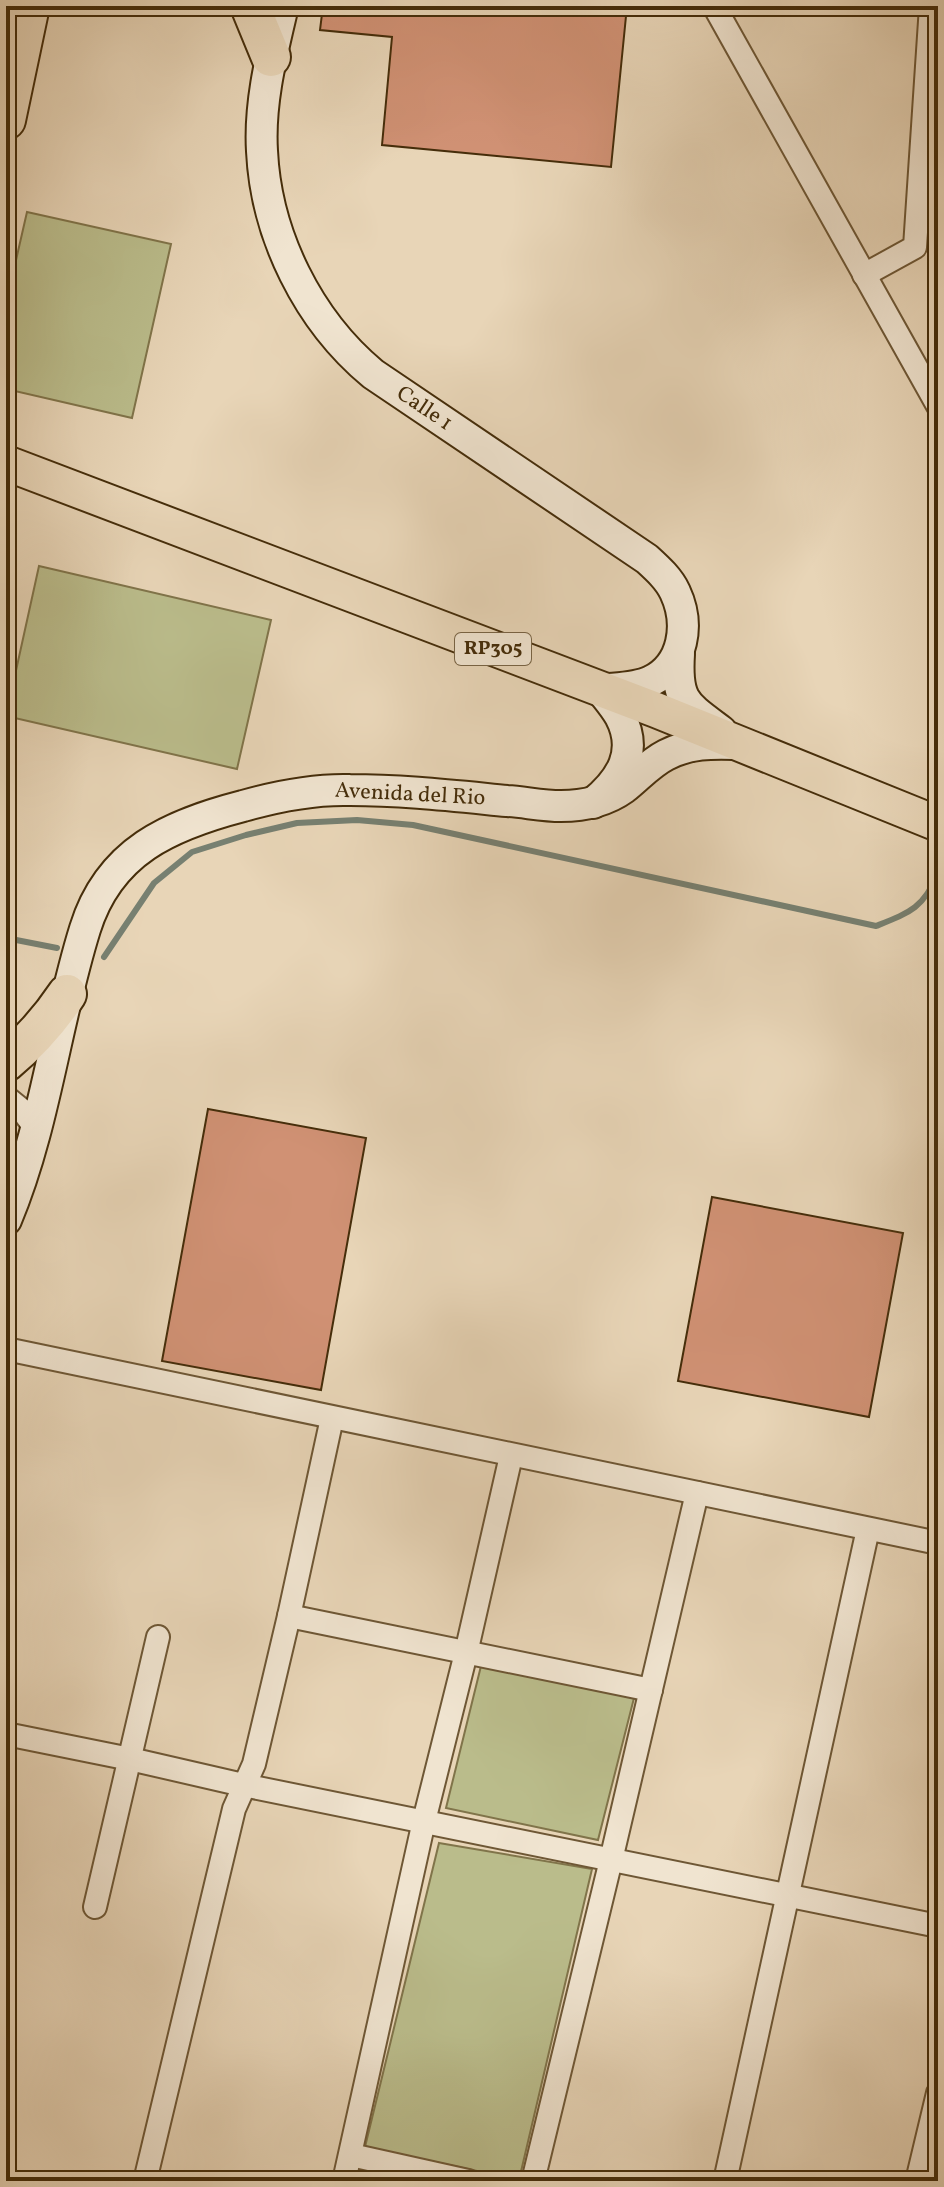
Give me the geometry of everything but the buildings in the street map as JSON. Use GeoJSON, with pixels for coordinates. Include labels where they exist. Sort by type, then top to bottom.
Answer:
{"type":"FeatureCollection","features":[{"type":"Feature","properties":{"kind":"highway"},"geometry":{"type":"LineString","coordinates":[[6,120],[30,6]]}},
{"type":"Feature","properties":{"kind":"highway"},"geometry":{"type":"LineString","coordinates":[[250,6],[271,57]]}},
{"type":"Feature","properties":{"kind":"highway"},"geometry":{"type":"LineString","coordinates":[[6,1062],[32,1040],[67,994]]}},
{"type":"Feature","properties":{"kind":"main road","name":"RP305"},"geometry":{"type":"LineString","coordinates":[[6,463],[656,710],[938,824]]}},
{"type":"Feature","properties":{"kind":"street","name":"Calle 1"},"geometry":{"type":"LineString","coordinates":[[283,6],[271,57],[263,114],[262,150],[274,222],[289,259],[318,314],[353,357],[373,374],[647,559],[663,574],[680,605],[682,637],[678,680],[684,699],[696,712],[739,744]]}},
{"type":"Feature","properties":{"kind":"street"},"geometry":{"type":"LineString","coordinates":[[714,6],[938,406]]}},
{"type":"Feature","properties":{"kind":"street"},"geometry":{"type":"LineString","coordinates":[[864,275],[915,247],[931,6]]}},
{"type":"Feature","properties":{"kind":"street"},"geometry":{"type":"LineString","coordinates":[[593,803],[611,788],[620,775],[628,744],[627,731],[619,714],[601,690],[648,683],[663,674],[679,654]]}},
{"type":"Feature","properties":{"kind":"street","name":"Avenida del Rio"},"geometry":{"type":"LineString","coordinates":[[6,1220],[36,1129],[86,925],[103,889],[130,857],[161,834],[200,817],[278,796],[348,789],[561,806],[593,803],[621,790],[669,753],[687,746],[709,743],[739,744]]}},
{"type":"Feature","properties":{"kind":"street"},"geometry":{"type":"LineString","coordinates":[[6,1097],[22,1110],[36,1129]]}},
{"type":"Feature","properties":{"kind":"street"},"geometry":{"type":"LineString","coordinates":[[6,1349],[938,1543]]}},
{"type":"Feature","properties":{"kind":"street"},"geometry":{"type":"LineString","coordinates":[[145,2181],[234,1809],[254,1764],[332,1418]]}},
{"type":"Feature","properties":{"kind":"street"},"geometry":{"type":"LineString","coordinates":[[344,2181],[424,1821],[511,1456]]}},
{"type":"Feature","properties":{"kind":"street"},"geometry":{"type":"LineString","coordinates":[[533,2181],[697,1493]]}},
{"type":"Feature","properties":{"kind":"street"},"geometry":{"type":"LineString","coordinates":[[725,2181],[868,1529]]}},
{"type":"Feature","properties":{"kind":"street"},"geometry":{"type":"LineString","coordinates":[[289,1616],[651,1690]]}},
{"type":"Feature","properties":{"kind":"street"},"geometry":{"type":"LineString","coordinates":[[95,1907],[158,1637]]}},
{"type":"Feature","properties":{"kind":"street"},"geometry":{"type":"LineString","coordinates":[[6,1734],[938,1926]]}},
{"type":"Feature","properties":{"kind":"street"},"geometry":{"type":"LineString","coordinates":[[917,2181],[938,2093]]}},
{"type":"Feature","properties":{"kind":"street"},"geometry":{"type":"LineString","coordinates":[[351,2155],[468,2181]]}},
{"type":"Feature","properties":{"kind":"green space"},"geometry":{"type":"Polygon","coordinates":[[[27,212],[171,244],[132,418],[6,389],[6,304],[27,212]]]}},
{"type":"Feature","properties":{"kind":"green space"},"geometry":{"type":"Polygon","coordinates":[[[39,566],[271,620],[237,769],[6,716],[39,566]]]}},
{"type":"Feature","properties":{"kind":"green space"},"geometry":{"type":"Polygon","coordinates":[[[481,1666],[634,1698],[598,1840],[446,1808],[481,1666]]]}},
{"type":"Feature","properties":{"kind":"green space"},"geometry":{"type":"Polygon","coordinates":[[[439,1843],[592,1869],[519,2180],[365,2147],[439,1843]]]}},
{"type":"Feature","properties":{"kind":"waterway"},"geometry":{"type":"LineString","coordinates":[[104,957],[154,883],[192,852],[297,823],[357,820],[413,825],[876,926],[914,908],[927,894],[938,873]]}},
{"type":"Feature","properties":{"kind":"waterway"},"geometry":{"type":"LineString","coordinates":[[6,938],[57,948]]}}]}
